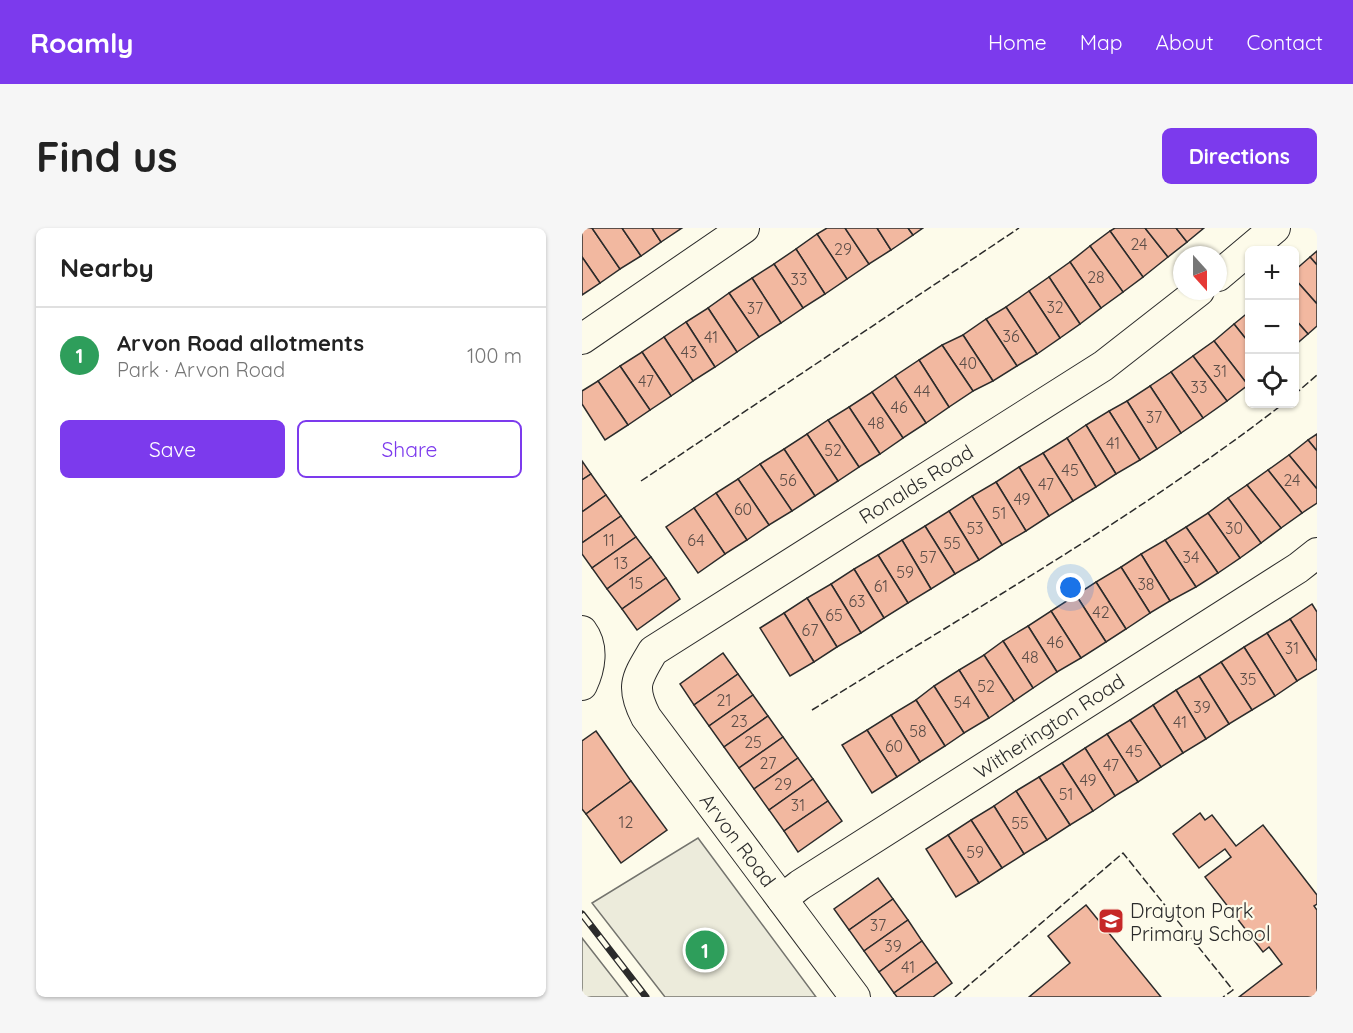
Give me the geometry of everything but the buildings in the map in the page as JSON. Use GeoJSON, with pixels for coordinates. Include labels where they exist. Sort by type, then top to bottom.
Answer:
{"type":"FeatureCollection","features":[{"type":"Feature","properties":{"kind":"street"},"geometry":{"type":"LineString","coordinates":[[582,339],[744,228]]}},
{"type":"Feature","properties":{"kind":"street"},"geometry":{"type":"LineString","coordinates":[[1227,268],[1275,228]]}},
{"type":"Feature","properties":{"kind":"street","name":"Ronalds Road"},"geometry":{"type":"LineString","coordinates":[[637,678],[653,651],[1103,366],[1187,300]]}},
{"type":"Feature","properties":{"kind":"street","name":"Witherington Road"},"geometry":{"type":"LineString","coordinates":[[782,899],[800,885],[1298,568],[1317,553]]}},
{"type":"Feature","properties":{"kind":"street"},"geometry":{"type":"LineString","coordinates":[[582,631],[590,651],[586,676]]}},
{"type":"Feature","properties":{"kind":"street","name":"Arvon Road"},"geometry":{"type":"LineString","coordinates":[[637,678],[638,701],[646,717],[855,997]]}},
{"type":"Feature","properties":{"kind":"shaded area"},"geometry":{"type":"Polygon","coordinates":[[[698,838],[816,997],[665,997],[592,903],[698,838]]]}},
{"type":"Feature","properties":{"kind":"shaded area"},"geometry":{"type":"Polygon","coordinates":[[[582,938],[628,997],[582,997],[582,938]]]}},
{"type":"Feature","properties":{"kind":"railway"},"geometry":{"type":"LineString","coordinates":[[582,914],[646,997]]}},
{"type":"Feature","properties":{"kind":"fence"},"geometry":{"type":"LineString","coordinates":[[641,481],[1019,228]]}},
{"type":"Feature","properties":{"kind":"fence"},"geometry":{"type":"LineString","coordinates":[[1299,391],[1317,375]]}},
{"type":"Feature","properties":{"kind":"fence"},"geometry":{"type":"LineString","coordinates":[[812,710],[1111,525],[1227,446],[1278,408]]}},
{"type":"Feature","properties":{"kind":"fence"},"geometry":{"type":"LineString","coordinates":[[955,997],[1123,853],[1233,990],[1223,997]]}},
{"type":"Feature","properties":{"kind":"place","name":"Drayton Park Primary School"},"geometry":{"type":"Point","coordinates":[1111,921]}},
{"type":"Feature","properties":{"kind":"place","name":"Arvon Road allotments"},"geometry":{"type":"Point","coordinates":[705,950]}}]}
